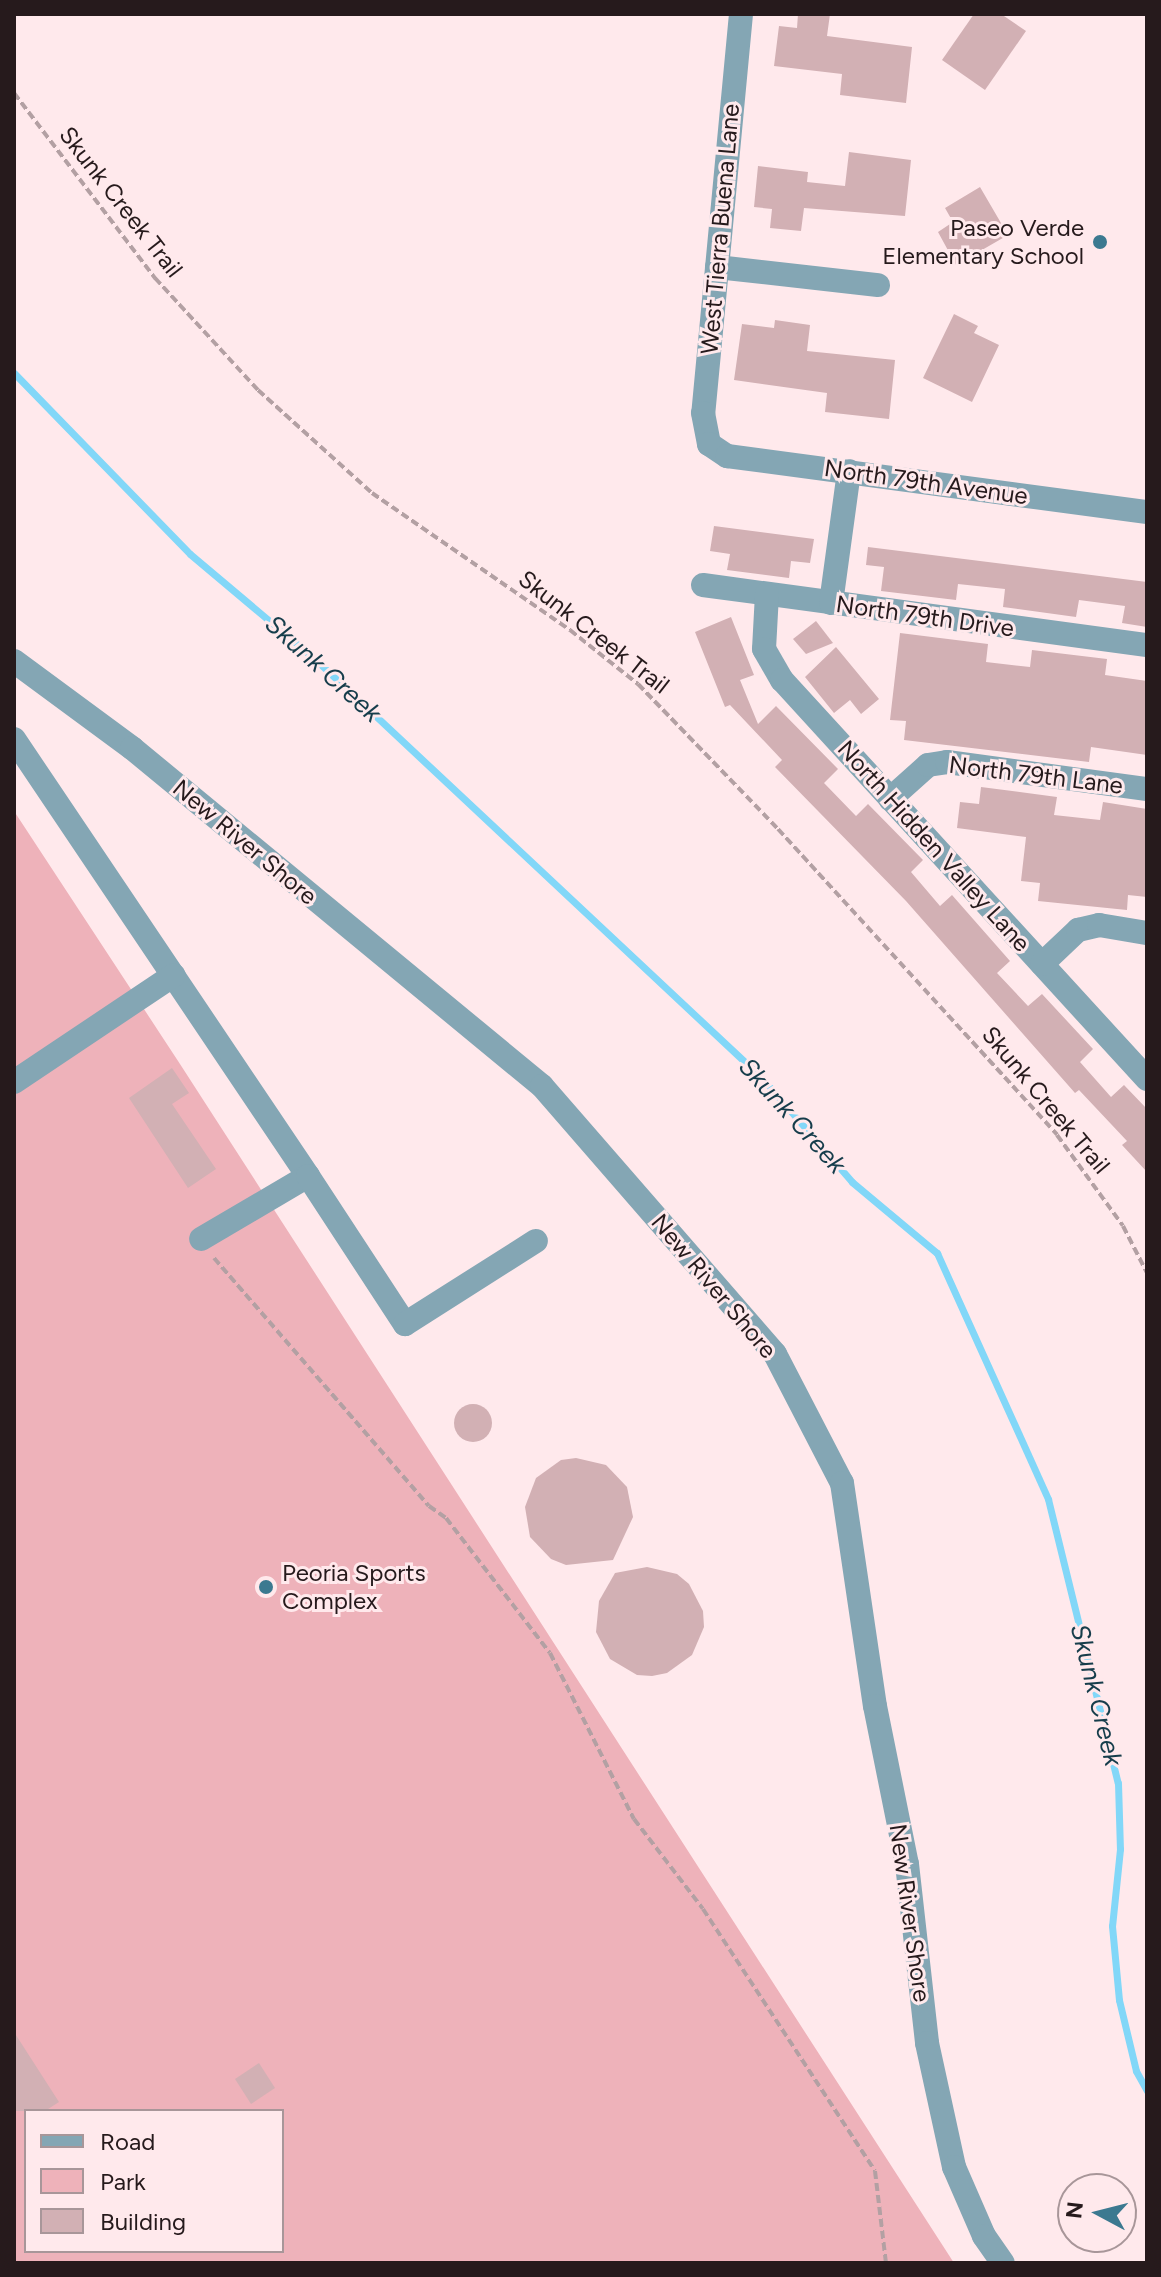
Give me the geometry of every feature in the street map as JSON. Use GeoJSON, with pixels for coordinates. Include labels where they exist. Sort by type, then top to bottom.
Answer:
{"type":"FeatureCollection","features":[{"type":"Feature","properties":{"kind":"street","name":"West Tierra Buena Lane"},"geometry":{"type":"LineString","coordinates":[[709,444],[703,413],[741,14]]}},
{"type":"Feature","properties":{"kind":"street"},"geometry":{"type":"LineString","coordinates":[[717,267],[878,285]]}},
{"type":"Feature","properties":{"kind":"street","name":"North 79th Avenue"},"geometry":{"type":"LineString","coordinates":[[709,444],[727,456],[1147,512]]}},
{"type":"Feature","properties":{"kind":"street"},"geometry":{"type":"LineString","coordinates":[[831,603],[849,471]]}},
{"type":"Feature","properties":{"kind":"street","name":"North 79th Drive"},"geometry":{"type":"LineString","coordinates":[[703,585],[1147,645]]}},
{"type":"Feature","properties":{"kind":"street","name":"North Hidden Valley Lane"},"geometry":{"type":"LineString","coordinates":[[767,594],[764,649],[782,680],[1042,964],[1143,1066]]}},
{"type":"Feature","properties":{"kind":"street","name":"New River Shore"},"geometry":{"type":"LineString","coordinates":[[14,661],[132,748],[542,1086],[775,1354],[842,1483],[875,1706],[907,1864],[927,2043],[954,2167],[984,2236],[1003,2263]]}},
{"type":"Feature","properties":{"kind":"street"},"geometry":{"type":"LineString","coordinates":[[14,739],[405,1324],[536,1241]]}},
{"type":"Feature","properties":{"kind":"street","name":"North 79th Lane"},"geometry":{"type":"LineString","coordinates":[[890,799],[928,765],[947,762],[1147,789]]}},
{"type":"Feature","properties":{"kind":"street"},"geometry":{"type":"LineString","coordinates":[[1042,964],[1078,930],[1099,925],[1147,933]]}},
{"type":"Feature","properties":{"kind":"street"},"geometry":{"type":"LineString","coordinates":[[14,1082],[174,975]]}},
{"type":"Feature","properties":{"kind":"street"},"geometry":{"type":"LineString","coordinates":[[201,1239],[308,1176]]}},
{"type":"Feature","properties":{"kind":"path","name":"Skunk Creek Trail"},"geometry":{"type":"LineString","coordinates":[[14,93],[155,278],[258,390],[372,493],[570,630],[638,684],[757,807],[1042,1117],[1123,1226],[1147,1273]]}},
{"type":"Feature","properties":{"kind":"path"},"geometry":{"type":"LineString","coordinates":[[201,1239],[429,1506],[446,1518],[550,1653],[634,1819],[703,1909],[875,2171],[886,2263]]}},
{"type":"Feature","properties":{"kind":"green space","name":"Peoria Sports Complex"},"geometry":{"type":"Polygon","coordinates":[[[14,811],[180,1064],[954,2263],[14,2263],[14,811]]]}},
{"type":"Feature","properties":{"kind":"building"},"geometry":{"type":"Polygon","coordinates":[[[798,14],[830,14],[827,36],[912,47],[906,103],[840,95],[842,74],[774,66],[779,26],[797,28],[798,14]]]}},
{"type":"Feature","properties":{"kind":"building"},"geometry":{"type":"Polygon","coordinates":[[[974,14],[1001,14],[1026,31],[985,90],[942,60],[974,14]]]}},
{"type":"Feature","properties":{"kind":"building"},"geometry":{"type":"Polygon","coordinates":[[[849,152],[911,160],[905,216],[804,208],[801,231],[770,228],[772,209],[754,207],[758,166],[808,172],[807,182],[845,186],[849,152]]]}},
{"type":"Feature","properties":{"kind":"building"},"geometry":{"type":"Polygon","coordinates":[[[980,187],[1008,235],[956,265],[938,232],[953,222],[945,208],[980,187]]]}},
{"type":"Feature","properties":{"kind":"building"},"geometry":{"type":"Polygon","coordinates":[[[954,314],[978,326],[974,333],[999,345],[972,402],[923,378],[954,314]]]}},
{"type":"Feature","properties":{"kind":"building"},"geometry":{"type":"Polygon","coordinates":[[[775,320],[810,325],[807,351],[895,360],[889,419],[825,412],[827,393],[734,380],[742,324],[774,328],[775,320]]]}},
{"type":"Feature","properties":{"kind":"building"},"geometry":{"type":"Polygon","coordinates":[[[714,526],[814,539],[810,563],[791,561],[789,578],[727,570],[730,554],[710,551],[714,526]]]}},
{"type":"Feature","properties":{"kind":"building"},"geometry":{"type":"Polygon","coordinates":[[[868,547],[1147,582],[1147,627],[1122,623],[1125,606],[1079,600],[1076,617],[1003,607],[1005,589],[958,584],[956,600],[881,591],[884,567],[866,565],[868,547]]]}},
{"type":"Feature","properties":{"kind":"building"},"geometry":{"type":"Polygon","coordinates":[[[731,617],[754,675],[740,680],[758,724],[776,706],[838,769],[824,783],[856,816],[868,804],[923,860],[911,872],[940,906],[952,895],[1010,961],[997,973],[1028,1006],[1042,994],[1093,1049],[1080,1062],[1111,1097],[1124,1085],[1147,1109],[1147,1172],[1122,1145],[1127,1141],[1079,1090],[1075,1093],[906,901],[775,767],[782,760],[730,705],[725,707],[695,632],[731,617]]]}},
{"type":"Feature","properties":{"kind":"building"},"geometry":{"type":"Polygon","coordinates":[[[816,621],[833,643],[806,654],[793,639],[816,621]]]}},
{"type":"Feature","properties":{"kind":"building"},"geometry":{"type":"Polygon","coordinates":[[[900,633],[988,644],[986,662],[1030,667],[1032,650],[1107,659],[1105,675],[1147,681],[1147,755],[1091,747],[1089,762],[904,740],[906,721],[890,720],[900,633]]]}},
{"type":"Feature","properties":{"kind":"building"},"geometry":{"type":"Polygon","coordinates":[[[836,647],[879,699],[861,714],[850,700],[834,713],[805,677],[836,647]]]}},
{"type":"Feature","properties":{"kind":"building"},"geometry":{"type":"Polygon","coordinates":[[[981,787],[1057,797],[1054,815],[1100,820],[1103,802],[1147,809],[1147,897],[1128,895],[1127,910],[1038,901],[1040,883],[1021,881],[1026,837],[957,828],[960,802],[979,804],[981,787]]]}},
{"type":"Feature","properties":{"kind":"building"},"geometry":{"type":"Polygon","coordinates":[[[172,1068],[189,1093],[172,1104],[216,1169],[188,1188],[129,1098],[172,1068]]]}},
{"type":"Feature","properties":{"kind":"building"},"geometry":{"type":"Polygon","coordinates":[[[473,1404],[486,1410],[492,1423],[486,1436],[473,1442],[460,1436],[454,1423],[460,1410],[473,1404]]]}},
{"type":"Feature","properties":{"kind":"building"},"geometry":{"type":"Polygon","coordinates":[[[576,1458],[606,1465],[627,1487],[633,1517],[613,1560],[566,1565],[551,1559],[530,1537],[525,1507],[536,1478],[561,1460],[576,1458]]]}},
{"type":"Feature","properties":{"kind":"building"},"geometry":{"type":"Polygon","coordinates":[[[647,1567],[677,1574],[689,1584],[703,1611],[704,1627],[692,1655],[667,1673],[652,1676],[637,1675],[610,1659],[596,1632],[599,1601],[615,1573],[647,1567]]]}},
{"type":"Feature","properties":{"kind":"building"},"geometry":{"type":"Polygon","coordinates":[[[14,2032],[59,2102],[48,2109],[14,2111],[14,2032]]]}},
{"type":"Feature","properties":{"kind":"building"},"geometry":{"type":"Polygon","coordinates":[[[259,2063],[275,2088],[251,2104],[235,2079],[259,2063]]]}},
{"type":"Feature","properties":{"kind":"waterway","name":"Skunk Creek"},"geometry":{"type":"LineString","coordinates":[[14,373],[190,554],[317,661],[762,1078],[852,1182],[937,1253],[1048,1499],[1118,1783],[1120,1849],[1112,1926],[1119,2000],[1136,2071],[1147,2091]]}},
{"type":"Feature","properties":{"kind":"place","name":"Paseo Verde Elementary School"},"geometry":{"type":"Point","coordinates":[1100,242]}},
{"type":"Feature","properties":{"kind":"place","name":"Peoria Sports Complex"},"geometry":{"type":"Point","coordinates":[266,1587]}}]}
